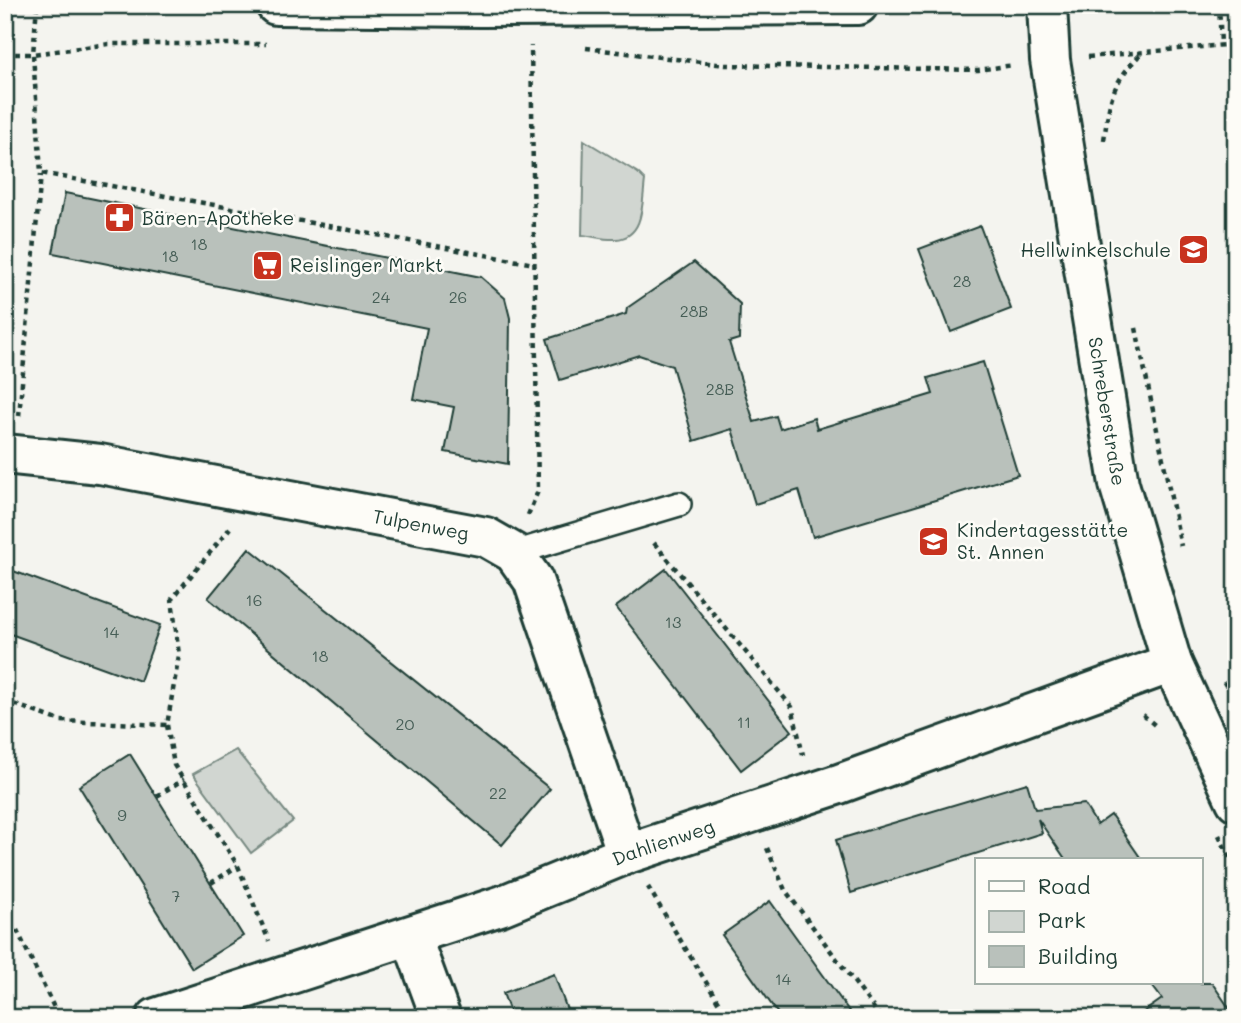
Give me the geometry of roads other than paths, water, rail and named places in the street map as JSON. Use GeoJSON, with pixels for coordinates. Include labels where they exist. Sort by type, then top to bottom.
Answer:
{"type":"FeatureCollection","features":[{"type":"Feature","properties":{"kind":"street"},"geometry":{"type":"LineString","coordinates":[[276,5],[858,5]]}},
{"type":"Feature","properties":{"kind":"street","name":"Schreberstraße"},"geometry":{"type":"LineString","coordinates":[[1047,5],[1050,60],[1119,484],[1172,663],[1236,801]]}},
{"type":"Feature","properties":{"kind":"street","name":"Tulpenweg"},"geometry":{"type":"LineString","coordinates":[[10,455],[100,464],[486,537],[514,553],[533,580],[627,854]]}},
{"type":"Feature","properties":{"kind":"street","name":"Dahlienweg"},"geometry":{"type":"LineString","coordinates":[[156,1018],[503,905],[627,854],[811,794],[1172,663]]}},
{"type":"Feature","properties":{"kind":"street"},"geometry":{"type":"LineString","coordinates":[[411,936],[441,1018]]}},
{"type":"Feature","properties":{"kind":"lane"},"geometry":{"type":"LineString","coordinates":[[514,553],[679,504]]}},
{"type":"Feature","properties":{"kind":"place","name":"Bären-Apotheke"},"geometry":{"type":"Point","coordinates":[119,218]}},
{"type":"Feature","properties":{"kind":"place","name":"Hellwinkelschule"},"geometry":{"type":"Point","coordinates":[1194,250]}},
{"type":"Feature","properties":{"kind":"place","name":"Reislinger Markt"},"geometry":{"type":"Point","coordinates":[267,265]}},
{"type":"Feature","properties":{"kind":"place","name":"Kindertagesstätte St. Annen"},"geometry":{"type":"Point","coordinates":[934,541]}}]}
